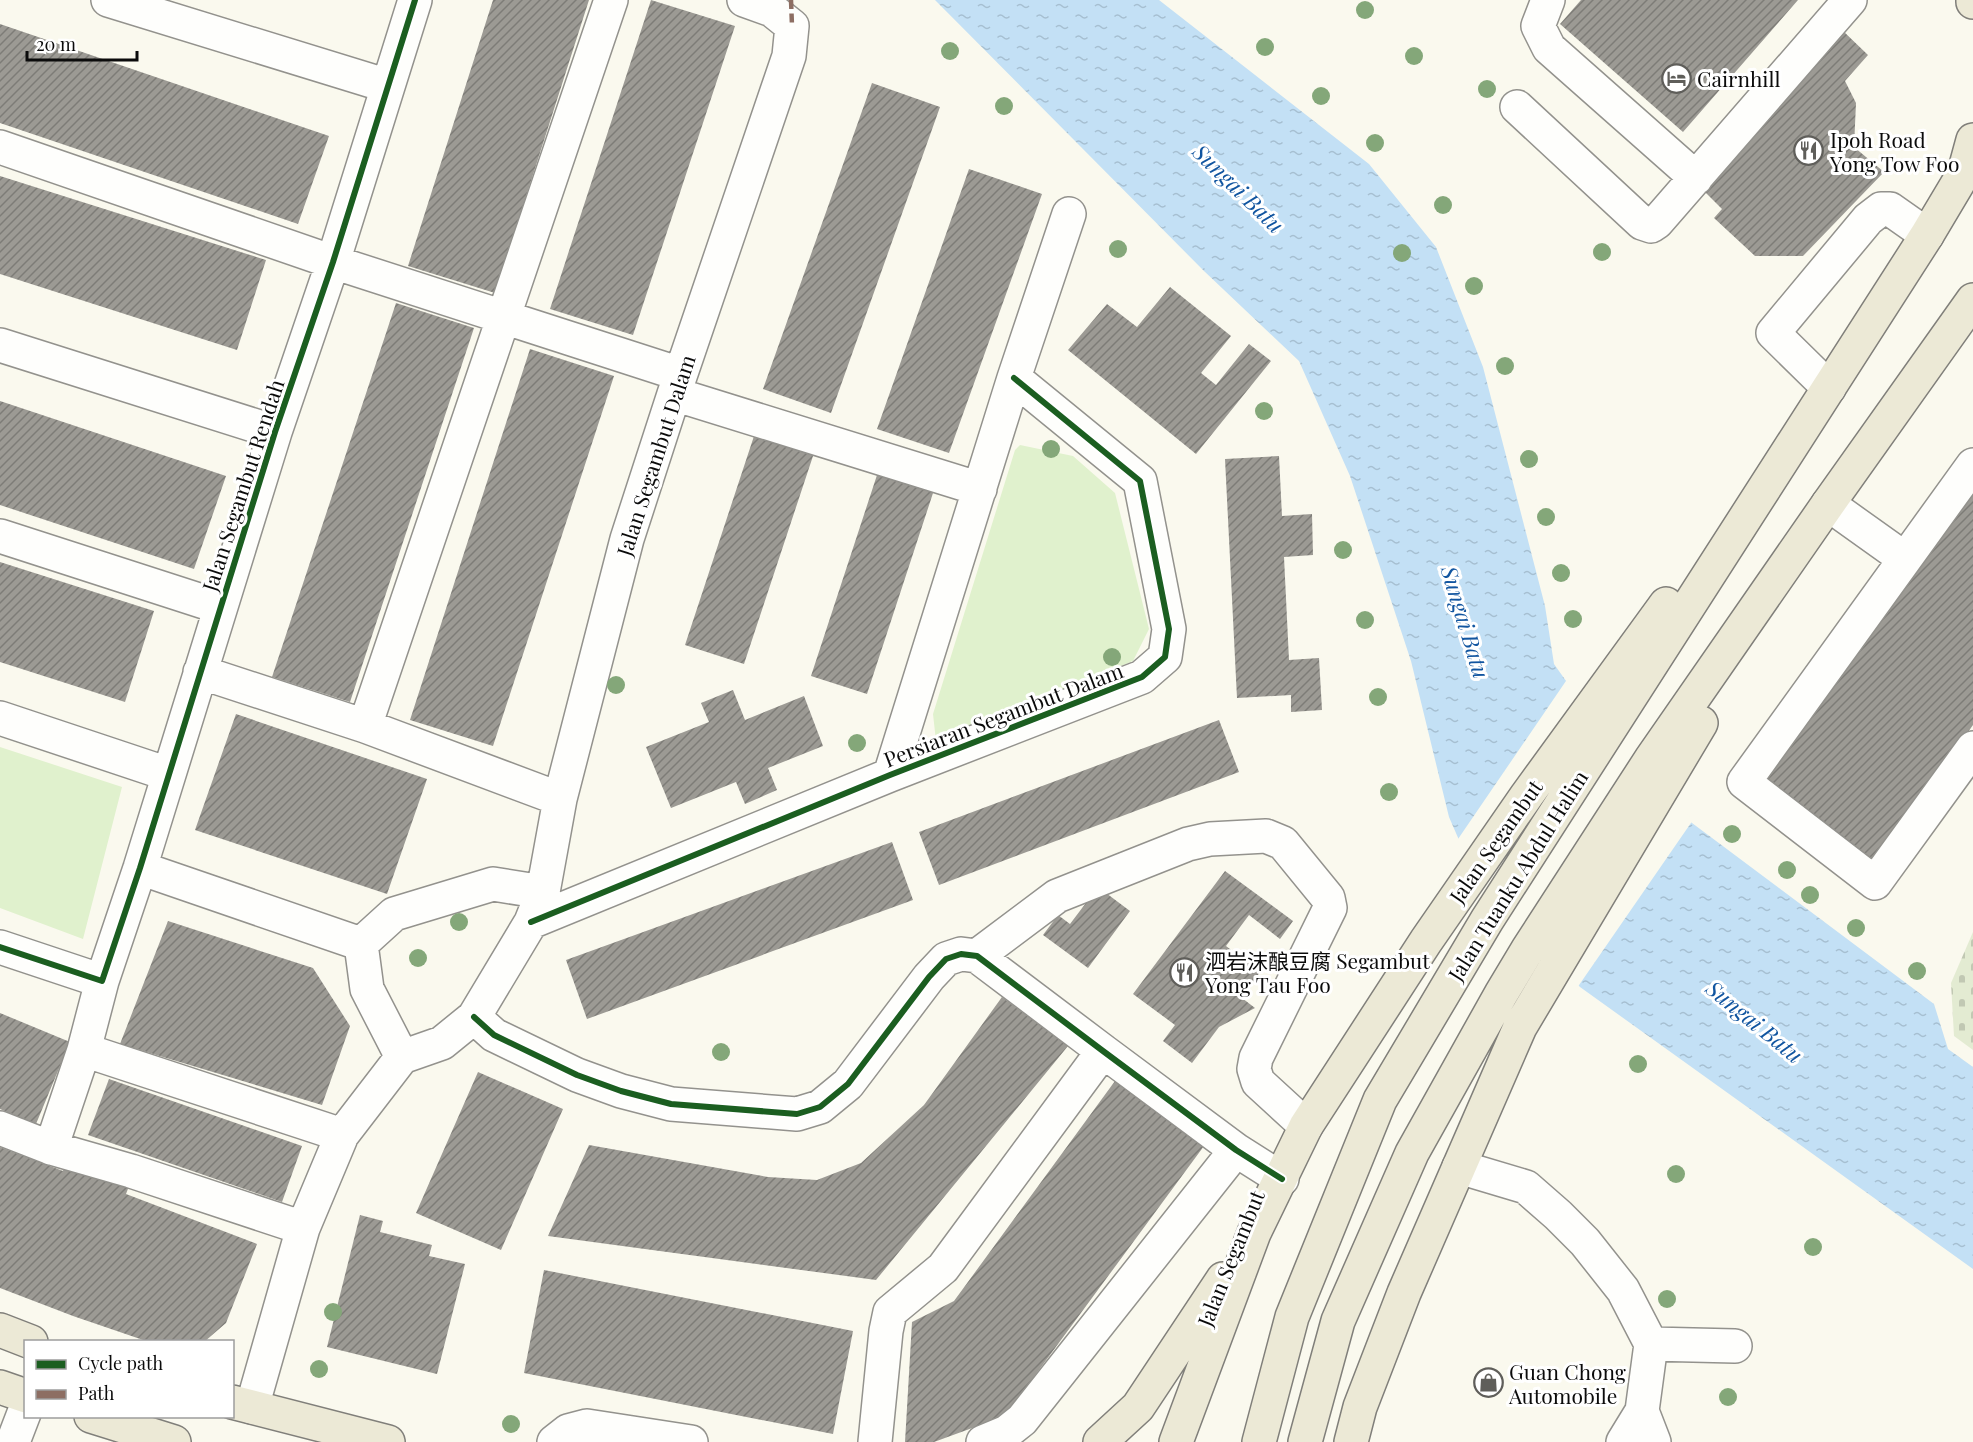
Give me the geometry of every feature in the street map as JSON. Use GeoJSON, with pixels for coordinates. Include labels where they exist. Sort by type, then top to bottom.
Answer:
{"type":"FeatureCollection","features":[{"type":"Feature","properties":{"kind":"main road"},"geometry":{"type":"LineString","coordinates":[[1797,438],[1964,173],[1973,140]]}},
{"type":"Feature","properties":{"kind":"main road"},"geometry":{"type":"LineString","coordinates":[[1305,1442],[1338,1321],[1412,1153],[1528,949],[1651,759],[1973,300]]}},
{"type":"Feature","properties":{"kind":"main road","name":"Jalan Segambut"},"geometry":{"type":"LineString","coordinates":[[1176,1442],[1254,1233],[1306,1126],[1426,941],[1527,795],[1652,623],[1797,438]]}},
{"type":"Feature","properties":{"kind":"main road","name":"Jalan Tuanku Abdul Halim"},"geometry":{"type":"LineString","coordinates":[[1259,1442],[1292,1317],[1380,1100],[1487,920],[1797,438]]}},
{"type":"Feature","properties":{"kind":"main road"},"geometry":{"type":"LineString","coordinates":[[1351,1442],[1360,1407],[1404,1293],[1520,1027],[1711,705],[1808,533]]}},
{"type":"Feature","properties":{"kind":"main road"},"geometry":{"type":"LineString","coordinates":[[1100,1442],[1138,1407],[1254,1233]]}},
{"type":"Feature","properties":{"kind":"main road"},"geometry":{"type":"LineString","coordinates":[[0,1330],[28,1340]]}},
{"type":"Feature","properties":{"kind":"main road"},"geometry":{"type":"LineString","coordinates":[[0,1387],[24,1395]]}},
{"type":"Feature","properties":{"kind":"main road"},"geometry":{"type":"LineString","coordinates":[[242,1405],[388,1442]]}},
{"type":"Feature","properties":{"kind":"main road"},"geometry":{"type":"LineString","coordinates":[[97,1418],[174,1442]]}},
{"type":"Feature","properties":{"kind":"street"},"geometry":{"type":"LineString","coordinates":[[108,0],[388,86]]}},
{"type":"Feature","properties":{"kind":"street","name":"Jalan Segambut Rendah"},"geometry":{"type":"LineString","coordinates":[[51,1148],[84,1050],[102,981],[140,868],[275,432],[333,262],[415,0]]}},
{"type":"Feature","properties":{"kind":"street"},"geometry":{"type":"LineString","coordinates":[[365,726],[611,0]]}},
{"type":"Feature","properties":{"kind":"street","name":"Jalan Segambut Dalam"},"geometry":{"type":"LineString","coordinates":[[402,1057],[442,1043],[474,1017],[531,922],[543,892],[560,799],[627,539],[677,384],[789,56],[792,26],[772,10],[744,0]]}},
{"type":"Feature","properties":{"kind":"street"},"geometry":{"type":"LineString","coordinates":[[1548,0],[1538,27],[1549,48],[1696,178]]}},
{"type":"Feature","properties":{"kind":"street"},"geometry":{"type":"LineString","coordinates":[[1517,107],[1642,223],[1651,226],[1696,178],[1848,1]]}},
{"type":"Feature","properties":{"kind":"street"},"geometry":{"type":"LineString","coordinates":[[0,147],[333,262],[502,317],[677,384],[980,489]]}},
{"type":"Feature","properties":{"kind":"street"},"geometry":{"type":"LineString","coordinates":[[1829,388],[1773,333],[1868,219],[1881,209],[1890,209],[1927,235]]}},
{"type":"Feature","properties":{"kind":"street"},"geometry":{"type":"LineString","coordinates":[[890,775],[1014,378],[1069,214]]}},
{"type":"Feature","properties":{"kind":"street"},"geometry":{"type":"LineString","coordinates":[[0,345],[275,432]]}},
{"type":"Feature","properties":{"kind":"street","name":"Persiaran Segambut Dalam"},"geometry":{"type":"LineString","coordinates":[[531,922],[890,775],[1142,677],[1165,657],[1169,629],[1140,481],[1014,378]]}},
{"type":"Feature","properties":{"kind":"street"},"geometry":{"type":"LineString","coordinates":[[1973,465],[1743,782],[1875,883],[1973,748]]}},
{"type":"Feature","properties":{"kind":"street"},"geometry":{"type":"LineString","coordinates":[[1828,504],[1905,559]]}},
{"type":"Feature","properties":{"kind":"street"},"geometry":{"type":"LineString","coordinates":[[0,536],[220,607]]}},
{"type":"Feature","properties":{"kind":"street"},"geometry":{"type":"LineString","coordinates":[[200,672],[365,726],[560,799]]}},
{"type":"Feature","properties":{"kind":"street"},"geometry":{"type":"LineString","coordinates":[[0,718],[168,774]]}},
{"type":"Feature","properties":{"kind":"street"},"geometry":{"type":"LineString","coordinates":[[474,1017],[494,1035],[577,1076],[621,1091],[671,1104],[797,1114],[820,1107],[848,1084],[929,977],[1057,896],[1188,844],[1210,838],[1266,836],[1283,843],[1328,898],[1329,908],[1256,1058],[1254,1069],[1258,1082],[1306,1126]]}},
{"type":"Feature","properties":{"kind":"street"},"geometry":{"type":"LineString","coordinates":[[140,868],[361,944]]}},
{"type":"Feature","properties":{"kind":"street"},"geometry":{"type":"LineString","coordinates":[[361,944],[394,914],[493,884],[543,892]]}},
{"type":"Feature","properties":{"kind":"street"},"geometry":{"type":"LineString","coordinates":[[242,1405],[303,1228],[342,1135],[402,1057],[367,989],[361,944]]}},
{"type":"Feature","properties":{"kind":"street"},"geometry":{"type":"LineString","coordinates":[[0,947],[102,981]]}},
{"type":"Feature","properties":{"kind":"street"},"geometry":{"type":"LineString","coordinates":[[962,957],[1103,1052],[1236,1150],[1282,1179]]}},
{"type":"Feature","properties":{"kind":"street"},"geometry":{"type":"LineString","coordinates":[[84,1050],[342,1135]]}},
{"type":"Feature","properties":{"kind":"street"},"geometry":{"type":"LineString","coordinates":[[875,1442],[890,1312],[943,1268],[1103,1052]]}},
{"type":"Feature","properties":{"kind":"street"},"geometry":{"type":"LineString","coordinates":[[0,1128],[51,1148],[131,1171],[303,1228]]}},
{"type":"Feature","properties":{"kind":"street"},"geometry":{"type":"LineString","coordinates":[[983,1442],[1007,1432],[1022,1420],[1236,1150]]}},
{"type":"Feature","properties":{"kind":"street"},"geometry":{"type":"LineString","coordinates":[[1460,1167],[1526,1187],[1585,1242],[1623,1290],[1651,1344],[1642,1411],[1623,1442]]}},
{"type":"Feature","properties":{"kind":"street"},"geometry":{"type":"LineString","coordinates":[[1651,1344],[1735,1346]]}},
{"type":"Feature","properties":{"kind":"street"},"geometry":{"type":"LineString","coordinates":[[1642,1411],[1654,1442]]}},
{"type":"Feature","properties":{"kind":"street"},"geometry":{"type":"LineString","coordinates":[[13,1442],[24,1413]]}},
{"type":"Feature","properties":{"kind":"street"},"geometry":{"type":"LineString","coordinates":[[554,1442],[568,1431],[587,1426],[691,1442]]}},
{"type":"Feature","properties":{"kind":"green space"},"geometry":{"type":"Polygon","coordinates":[[[1020,445],[1073,456],[1115,493],[1149,629],[1133,661],[936,741],[933,714],[1015,450],[1020,445]]]}},
{"type":"Feature","properties":{"kind":"green space"},"geometry":{"type":"Polygon","coordinates":[[[0,747],[122,787],[83,939],[0,908],[0,747]]]}},
{"type":"Feature","properties":{"kind":"green space"},"geometry":{"type":"Polygon","coordinates":[[[1973,932],[1973,1050],[1954,1036],[1951,983],[1973,932]]]}},
{"type":"Feature","properties":{"kind":"water","name":"Sungai Batu"},"geometry":{"type":"Polygon","coordinates":[[[935,0],[1159,0],[1369,164],[1436,247],[1483,367],[1545,606],[1554,664],[1613,747],[1692,823],[1934,1004],[1948,1049],[1973,1067],[1973,1269],[1580,987],[1476,879],[1449,817],[1411,661],[1350,476],[1299,361],[1204,271],[935,0]]]}},
{"type":"Feature","properties":{"kind":"pier"},"geometry":{"type":"Polygon","coordinates":[[[1568,678],[1615,745],[1693,820],[1577,988],[1473,880],[1456,842],[1568,678]]]}},
{"type":"Feature","properties":{"kind":"building"},"geometry":{"type":"Polygon","coordinates":[[[493,0],[589,0],[495,293],[408,266],[493,0]]]}},
{"type":"Feature","properties":{"kind":"building"},"geometry":{"type":"Polygon","coordinates":[[[651,0],[735,26],[633,335],[550,309],[651,0]]]}},
{"type":"Feature","properties":{"kind":"building","name":"Cairnhill"},"geometry":{"type":"Polygon","coordinates":[[[1581,0],[1798,0],[1683,132],[1560,24],[1581,0]]]}},
{"type":"Feature","properties":{"kind":"building"},"geometry":{"type":"Polygon","coordinates":[[[0,24],[329,136],[298,224],[0,123],[0,24]]]}},
{"type":"Feature","properties":{"kind":"building"},"geometry":{"type":"Polygon","coordinates":[[[1841,29],[1868,55],[1845,81],[1856,103],[1854,147],[1884,172],[1803,256],[1755,256],[1714,218],[1722,209],[1697,184],[1841,29]]]}},
{"type":"Feature","properties":{"kind":"building"},"geometry":{"type":"Polygon","coordinates":[[[872,83],[940,107],[831,413],[763,389],[872,83]]]}},
{"type":"Feature","properties":{"kind":"building"},"geometry":{"type":"Polygon","coordinates":[[[969,169],[1042,194],[949,453],[877,429],[969,169]]]}},
{"type":"Feature","properties":{"kind":"building"},"geometry":{"type":"Polygon","coordinates":[[[0,176],[266,260],[237,350],[0,274],[0,176]]]}},
{"type":"Feature","properties":{"kind":"building"},"geometry":{"type":"Polygon","coordinates":[[[1170,287],[1231,336],[1201,373],[1216,385],[1249,344],[1271,361],[1196,454],[1068,350],[1107,304],[1137,327],[1170,287]]]}},
{"type":"Feature","properties":{"kind":"building"},"geometry":{"type":"Polygon","coordinates":[[[396,303],[474,328],[350,702],[272,677],[396,303]]]}},
{"type":"Feature","properties":{"kind":"building"},"geometry":{"type":"Polygon","coordinates":[[[530,349],[614,376],[493,746],[410,720],[530,349]]]}},
{"type":"Feature","properties":{"kind":"building"},"geometry":{"type":"Polygon","coordinates":[[[0,401],[226,476],[194,569],[0,505],[0,401]]]}},
{"type":"Feature","properties":{"kind":"building"},"geometry":{"type":"Polygon","coordinates":[[[755,433],[814,453],[744,664],[685,645],[755,433]]]}},
{"type":"Feature","properties":{"kind":"building"},"geometry":{"type":"Polygon","coordinates":[[[1279,456],[1282,516],[1312,514],[1313,555],[1284,557],[1289,660],[1319,658],[1322,710],[1291,712],[1291,695],[1237,698],[1225,459],[1279,456]]]}},
{"type":"Feature","properties":{"kind":"building"},"geometry":{"type":"Polygon","coordinates":[[[878,472],[934,490],[867,694],[811,676],[878,472]]]}},
{"type":"Feature","properties":{"kind":"building"},"geometry":{"type":"Polygon","coordinates":[[[1973,485],[1973,725],[1871,866],[1756,780],[1973,485]]]}},
{"type":"Feature","properties":{"kind":"building"},"geometry":{"type":"Polygon","coordinates":[[[0,562],[154,611],[125,702],[0,662],[0,562]]]}},
{"type":"Feature","properties":{"kind":"building"},"geometry":{"type":"Polygon","coordinates":[[[733,690],[745,720],[804,696],[823,746],[768,768],[777,790],[745,804],[736,782],[671,808],[646,747],[709,722],[701,703],[733,690]]]}},
{"type":"Feature","properties":{"kind":"building"},"geometry":{"type":"Polygon","coordinates":[[[236,714],[427,779],[387,894],[195,830],[236,714]]]}},
{"type":"Feature","properties":{"kind":"building"},"geometry":{"type":"Polygon","coordinates":[[[1219,720],[1239,772],[939,885],[919,832],[1219,720]]]}},
{"type":"Feature","properties":{"kind":"building"},"geometry":{"type":"Polygon","coordinates":[[[892,842],[913,900],[587,1019],[566,960],[892,842]]]}},
{"type":"Feature","properties":{"kind":"building"},"geometry":{"type":"Polygon","coordinates":[[[1225,871],[1293,921],[1280,939],[1249,915],[1226,946],[1260,972],[1242,998],[1255,1008],[1219,1027],[1192,1063],[1163,1041],[1175,1025],[1133,994],[1225,871]]]}},
{"type":"Feature","properties":{"kind":"building"},"geometry":{"type":"Polygon","coordinates":[[[1098,887],[1130,911],[1088,968],[1043,935],[1058,915],[1070,924],[1098,887]]]}},
{"type":"Feature","properties":{"kind":"building"},"geometry":{"type":"Polygon","coordinates":[[[168,921],[313,968],[350,1026],[322,1105],[120,1044],[168,921]]]}},
{"type":"Feature","properties":{"kind":"building"},"geometry":{"type":"Polygon","coordinates":[[[1002,997],[1068,1046],[876,1280],[548,1236],[589,1145],[768,1177],[817,1180],[861,1163],[924,1105],[1002,997]]]}},
{"type":"Feature","properties":{"kind":"building"},"geometry":{"type":"Polygon","coordinates":[[[0,1013],[70,1042],[36,1124],[0,1109],[0,1013]]]}},
{"type":"Feature","properties":{"kind":"building"},"geometry":{"type":"Polygon","coordinates":[[[478,1072],[563,1109],[501,1250],[416,1213],[478,1072]]]}},
{"type":"Feature","properties":{"kind":"building"},"geometry":{"type":"Polygon","coordinates":[[[109,1079],[302,1146],[282,1202],[88,1135],[109,1079]]]}},
{"type":"Feature","properties":{"kind":"building"},"geometry":{"type":"Polygon","coordinates":[[[1115,1081],[1204,1146],[1005,1416],[934,1442],[905,1442],[912,1322],[954,1301],[1115,1081]]]}},
{"type":"Feature","properties":{"kind":"building"},"geometry":{"type":"Polygon","coordinates":[[[0,1147],[63,1171],[67,1162],[129,1186],[126,1194],[257,1244],[226,1323],[206,1340],[143,1340],[0,1288],[0,1147]]]}},
{"type":"Feature","properties":{"kind":"building"},"geometry":{"type":"Polygon","coordinates":[[[360,1215],[383,1221],[380,1232],[432,1245],[429,1256],[465,1264],[437,1374],[327,1347],[360,1215]]]}},
{"type":"Feature","properties":{"kind":"building"},"geometry":{"type":"Polygon","coordinates":[[[544,1270],[853,1331],[833,1434],[524,1373],[544,1270]]]}},
{"type":"Feature","properties":{"kind":"marked path"},"geometry":{"type":"LineString","coordinates":[[791,0],[792,26]]}},
{"type":"Feature","properties":{"kind":"cycle path"},"geometry":{"type":"LineString","coordinates":[[0,947],[102,981],[140,868],[275,432],[333,262],[415,0]]}},
{"type":"Feature","properties":{"kind":"cycle path"},"geometry":{"type":"LineString","coordinates":[[531,922],[890,775],[1142,677],[1165,657],[1169,629],[1140,481],[1014,378]]}},
{"type":"Feature","properties":{"kind":"cycle path"},"geometry":{"type":"LineString","coordinates":[[474,1017],[494,1035],[577,1075],[621,1091],[671,1104],[797,1114],[820,1107],[848,1084],[929,977],[946,959],[961,954],[977,956],[1236,1150],[1282,1179]]}},
{"type":"Feature","properties":{"kind":"place","name":"Cairnhill"},"geometry":{"type":"Point","coordinates":[1676,78]}},
{"type":"Feature","properties":{"kind":"place","name":"Ipoh Road Yong Tow Foo"},"geometry":{"type":"Point","coordinates":[1809,151]}},
{"type":"Feature","properties":{"kind":"place","name":"泗岩沫酿豆腐 Segambut Yong Tau Foo"},"geometry":{"type":"Point","coordinates":[1184,972]}},
{"type":"Feature","properties":{"kind":"place","name":"Guan Chong Automobile"},"geometry":{"type":"Point","coordinates":[1488,1383]}}]}
